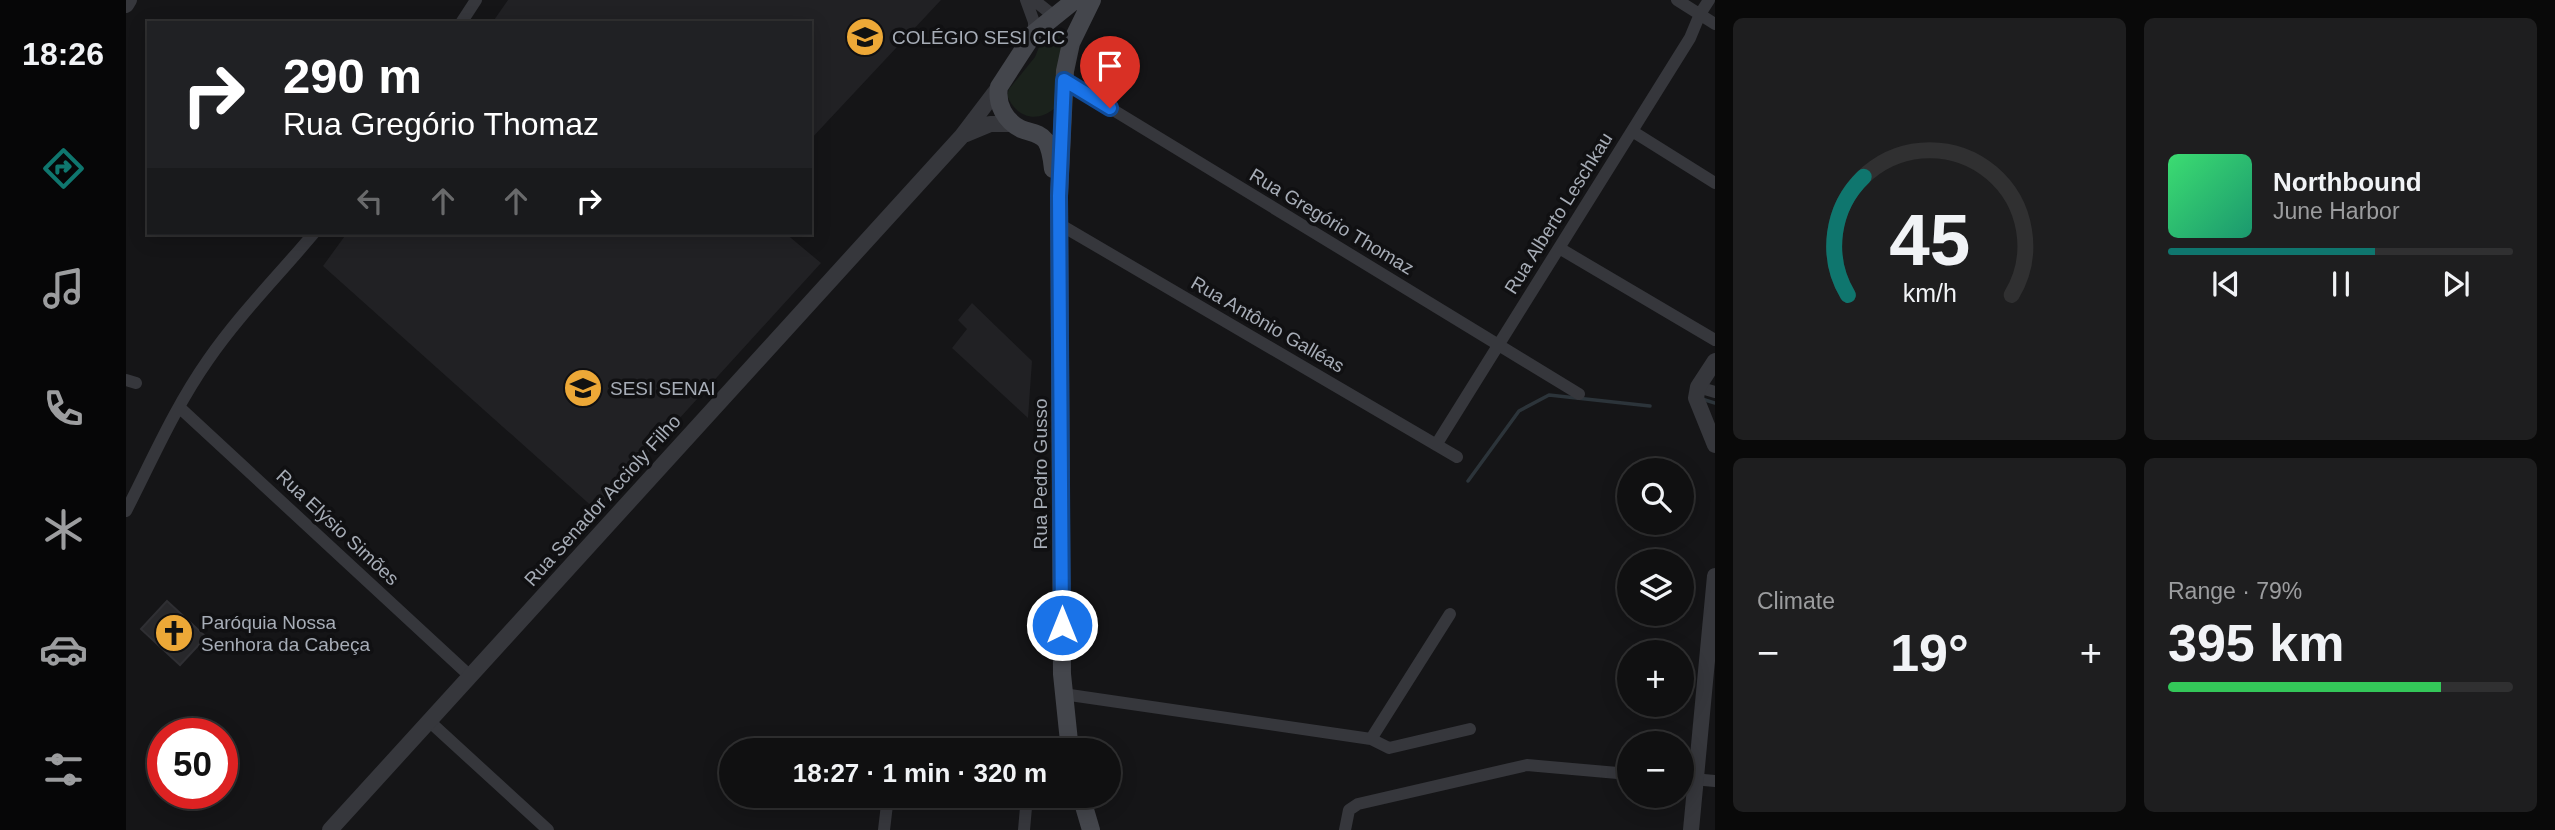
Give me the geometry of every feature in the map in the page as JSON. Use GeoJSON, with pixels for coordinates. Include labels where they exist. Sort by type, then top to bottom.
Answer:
{"type":"FeatureCollection","features":[{"type":"Feature","properties":{"kind":"main road"},"geometry":{"type":"LineString","coordinates":[[1062,121],[1050,130],[1032,132],[1013,124],[1002,110],[998,94],[999,87],[1034,33],[1075,0]]}},
{"type":"Feature","properties":{"kind":"main road","name":"Rua Pedro Gusso"},"geometry":{"type":"LineString","coordinates":[[1068,738],[1063,694],[1059,196],[1067,57],[1092,0]]}},
{"type":"Feature","properties":{"kind":"main road"},"geometry":{"type":"LineString","coordinates":[[1055,17],[1068,21],[1076,33]]}},
{"type":"Feature","properties":{"kind":"main road","name":"Rua Pedro Gusso"},"geometry":{"type":"LineString","coordinates":[[1032,132],[1047,143],[1059,196]]}},
{"type":"Feature","properties":{"kind":"main road"},"geometry":{"type":"LineString","coordinates":[[1085,808],[1091,830]]}},
{"type":"Feature","properties":{"kind":"street"},"geometry":{"type":"LineString","coordinates":[[126,5],[129,0]]}},
{"type":"Feature","properties":{"kind":"street"},"geometry":{"type":"LineString","coordinates":[[462,21],[476,0]]}},
{"type":"Feature","properties":{"kind":"street"},"geometry":{"type":"LineString","coordinates":[[1026,0],[1034,22],[1034,33]]}},
{"type":"Feature","properties":{"kind":"street"},"geometry":{"type":"LineString","coordinates":[[1034,0],[1055,17]]}},
{"type":"Feature","properties":{"kind":"street"},"geometry":{"type":"LineString","coordinates":[[1677,0],[1715,24]]}},
{"type":"Feature","properties":{"kind":"street","name":"Rua Alberto Leschkau"},"geometry":{"type":"LineString","coordinates":[[1436,445],[1690,38],[1709,0]]}},
{"type":"Feature","properties":{"kind":"street","name":"Rua Gregório Thomaz"},"geometry":{"type":"LineString","coordinates":[[1064,80],[1579,394]]}},
{"type":"Feature","properties":{"kind":"street","name":"Rua Senador Accioly Filho"},"geometry":{"type":"LineString","coordinates":[[330,830],[961,137],[999,87]]}},
{"type":"Feature","properties":{"kind":"street","name":"Rua Senador Accioly Filho"},"geometry":{"type":"LineString","coordinates":[[961,137],[990,124],[1013,124]]}},
{"type":"Feature","properties":{"kind":"street"},"geometry":{"type":"LineString","coordinates":[[1632,131],[1715,183]]}},
{"type":"Feature","properties":{"kind":"street","name":"Rua Antônio Galléas"},"geometry":{"type":"LineString","coordinates":[[1059,224],[1457,457]]}},
{"type":"Feature","properties":{"kind":"street"},"geometry":{"type":"LineString","coordinates":[[126,511],[179,407],[206,363],[238,319],[312,235]]}},
{"type":"Feature","properties":{"kind":"street"},"geometry":{"type":"LineString","coordinates":[[1559,248],[1715,340]]}},
{"type":"Feature","properties":{"kind":"street"},"geometry":{"type":"LineString","coordinates":[[1715,361],[1698,387],[1696,398],[1715,445]]}},
{"type":"Feature","properties":{"kind":"street"},"geometry":{"type":"LineString","coordinates":[[1698,387],[1715,392]]}},
{"type":"Feature","properties":{"kind":"street","name":"Rua Elýsio Simões"},"geometry":{"type":"LineString","coordinates":[[179,407],[470,676]]}},
{"type":"Feature","properties":{"kind":"street"},"geometry":{"type":"LineString","coordinates":[[1694,740],[1715,576]]}},
{"type":"Feature","properties":{"kind":"street"},"geometry":{"type":"LineString","coordinates":[[1371,739],[1450,614]]}},
{"type":"Feature","properties":{"kind":"street"},"geometry":{"type":"LineString","coordinates":[[1063,694],[1371,739],[1389,748],[1470,729]]}},
{"type":"Feature","properties":{"kind":"street"},"geometry":{"type":"LineString","coordinates":[[429,721],[548,830]]}},
{"type":"Feature","properties":{"kind":"street"},"geometry":{"type":"LineString","coordinates":[[1345,830],[1349,810],[1358,804],[1519,766],[1617,773]]}},
{"type":"Feature","properties":{"kind":"street"},"geometry":{"type":"LineString","coordinates":[[1694,779],[1715,781]]}},
{"type":"Feature","properties":{"kind":"street"},"geometry":{"type":"LineString","coordinates":[[884,830],[887,808]]}},
{"type":"Feature","properties":{"kind":"street"},"geometry":{"type":"LineString","coordinates":[[1024,830],[1026,808]]}},
{"type":"Feature","properties":{"kind":"street"},"geometry":{"type":"LineString","coordinates":[[1690,808],[1691,830]]}},
{"type":"Feature","properties":{"kind":"shaded area"},"geometry":{"type":"Polygon","coordinates":[[[508,0],[941,0],[812,138],[812,21],[493,21],[508,0]]]}},
{"type":"Feature","properties":{"kind":"shaded area"},"geometry":{"type":"Polygon","coordinates":[[[1052,31],[1064,39],[1055,108],[1041,116],[1027,116],[1015,109],[1007,95],[1035,57],[1045,32],[1052,31]]]}},
{"type":"Feature","properties":{"kind":"shaded area","name":"SESI SENAI"},"geometry":{"type":"Polygon","coordinates":[[[346,235],[787,235],[821,263],[596,510],[323,266],[346,235]]]}},
{"type":"Feature","properties":{"kind":"shaded area"},"geometry":{"type":"Polygon","coordinates":[[[972,303],[1032,361],[1028,418],[952,348],[967,329],[958,320],[972,303]]]}},
{"type":"Feature","properties":{"kind":"building","name":"Paróquia Nossa Senhora da Cabeça"},"geometry":{"type":"Polygon","coordinates":[[[167,601],[206,637],[180,665],[141,629],[167,601]]]}},
{"type":"Feature","properties":{"kind":"waterway"},"geometry":{"type":"LineString","coordinates":[[1468,481],[1519,411],[1549,395],[1650,406]]}},
{"type":"Feature","properties":{"kind":"waterway"},"geometry":{"type":"LineString","coordinates":[[1702,399],[1715,403]]}},
{"type":"Feature","properties":{"kind":"place","name":"COLÉGIO SESI CIC"},"geometry":{"type":"Point","coordinates":[865,37]}},
{"type":"Feature","properties":{"kind":"place","name":"SESI SENAI"},"geometry":{"type":"Point","coordinates":[583,388]}},
{"type":"Feature","properties":{"kind":"place","name":"Paróquia Nossa Senhora da Cabeça"},"geometry":{"type":"Point","coordinates":[174,633]}},
{"type":"Feature","properties":{"kind":"route"},"geometry":{"type":"LineString","coordinates":[[1062,625],[1059,196],[1064,80],[1110,108]]}}]}
